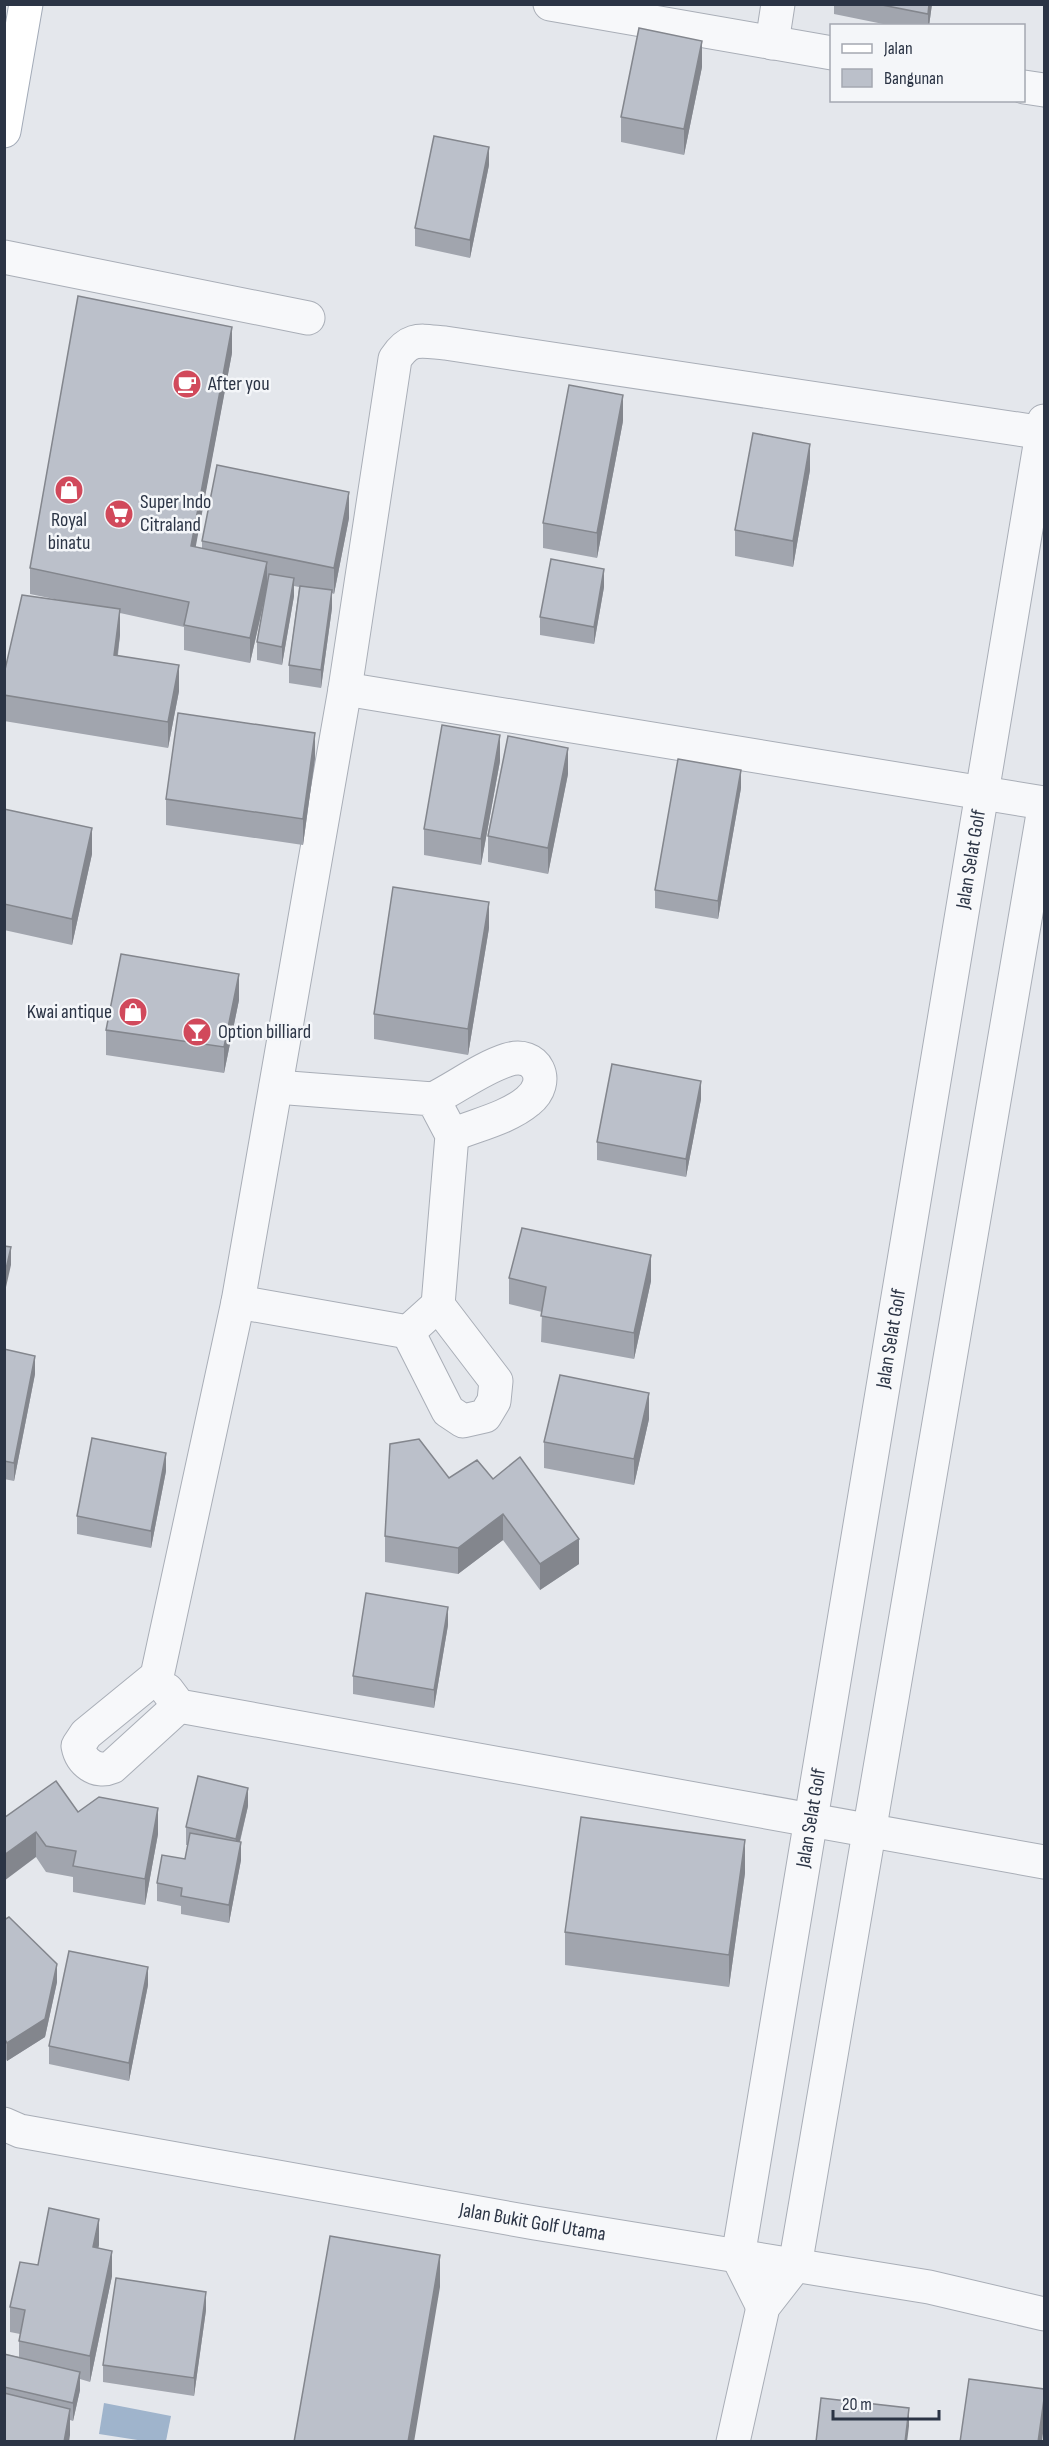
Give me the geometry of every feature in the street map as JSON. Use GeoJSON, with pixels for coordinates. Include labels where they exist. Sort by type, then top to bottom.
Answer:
{"type":"FeatureCollection","features":[{"type":"Feature","properties":{"kind":"main road"},"geometry":{"type":"LineString","coordinates":[[4,131],[26,4]]}},
{"type":"Feature","properties":{"kind":"street"},"geometry":{"type":"LineString","coordinates":[[550,4],[830,53]]}},
{"type":"Feature","properties":{"kind":"street"},"geometry":{"type":"LineString","coordinates":[[772,43],[778,4]]}},
{"type":"Feature","properties":{"kind":"street"},"geometry":{"type":"LineString","coordinates":[[1025,87],[1044,90]]}},
{"type":"Feature","properties":{"kind":"street"},"geometry":{"type":"LineString","coordinates":[[4,257],[308,318]]}},
{"type":"Feature","properties":{"kind":"street"},"geometry":{"type":"LineString","coordinates":[[179,1706],[112,1767],[103,1771],[94,1769],[80,1755],[78,1746],[86,1734],[157,1676],[238,1302],[345,689],[396,359],[403,347],[415,341],[1044,429]]}},
{"type":"Feature","properties":{"kind":"street","name":"Jalan Selat Golf"},"geometry":{"type":"LineString","coordinates":[[738,2257],[1044,429]]}},
{"type":"Feature","properties":{"kind":"street"},"geometry":{"type":"LineString","coordinates":[[345,689],[1044,803]]}},
{"type":"Feature","properties":{"kind":"street"},"geometry":{"type":"LineString","coordinates":[[733,2442],[763,2307],[795,2266],[1044,808]]}},
{"type":"Feature","properties":{"kind":"street"},"geometry":{"type":"LineString","coordinates":[[276,1087],[434,1100],[507,1060],[525,1058],[537,1065],[542,1076],[539,1088],[529,1100],[516,1109],[452,1135]]}},
{"type":"Feature","properties":{"kind":"street"},"geometry":{"type":"LineString","coordinates":[[408,1332],[448,1411],[463,1421],[485,1416],[494,1401],[496,1381],[438,1305],[452,1135],[434,1100]]}},
{"type":"Feature","properties":{"kind":"street"},"geometry":{"type":"LineString","coordinates":[[238,1302],[408,1332]]}},
{"type":"Feature","properties":{"kind":"street"},"geometry":{"type":"LineString","coordinates":[[408,1332],[438,1305]]}},
{"type":"Feature","properties":{"kind":"street"},"geometry":{"type":"LineString","coordinates":[[157,1676],[179,1706],[1044,1862]]}},
{"type":"Feature","properties":{"kind":"street","name":"Jalan Bukit Golf Utama"},"geometry":{"type":"LineString","coordinates":[[10,2130],[738,2257],[929,2287],[1044,2314]]}},
{"type":"Feature","properties":{"kind":"street"},"geometry":{"type":"LineString","coordinates":[[738,2257],[763,2307]]}},
{"type":"Feature","properties":{"kind":"water"},"geometry":{"type":"Polygon","coordinates":[[[104,2403],[171,2416],[166,2441],[144,2441],[99,2434],[104,2403]]]}},
{"type":"Feature","properties":{"kind":"building"},"geometry":{"type":"Polygon","coordinates":[[[877,4],[929,4],[928,14],[877,4]]]}},
{"type":"Feature","properties":{"kind":"building"},"geometry":{"type":"Polygon","coordinates":[[[639,28],[702,41],[684,129],[621,117],[639,28]]]}},
{"type":"Feature","properties":{"kind":"building"},"geometry":{"type":"Polygon","coordinates":[[[434,136],[489,147],[470,240],[415,228],[434,136]]]}},
{"type":"Feature","properties":{"kind":"building"},"geometry":{"type":"Polygon","coordinates":[[[78,296],[232,327],[191,546],[267,562],[250,638],[184,625],[189,602],[30,568],[78,296]]]}},
{"type":"Feature","properties":{"kind":"building"},"geometry":{"type":"Polygon","coordinates":[[[569,385],[623,395],[597,533],[543,523],[569,385]]]}},
{"type":"Feature","properties":{"kind":"building"},"geometry":{"type":"Polygon","coordinates":[[[753,433],[810,444],[793,541],[735,530],[753,433]]]}},
{"type":"Feature","properties":{"kind":"building"},"geometry":{"type":"Polygon","coordinates":[[[217,465],[349,492],[334,568],[202,541],[217,465]]]}},
{"type":"Feature","properties":{"kind":"building"},"geometry":{"type":"Polygon","coordinates":[[[551,559],[604,569],[594,627],[540,617],[551,559]]]}},
{"type":"Feature","properties":{"kind":"building"},"geometry":{"type":"Polygon","coordinates":[[[269,574],[294,578],[282,647],[257,642],[269,574]]]}},
{"type":"Feature","properties":{"kind":"building"},"geometry":{"type":"Polygon","coordinates":[[[300,586],[332,590],[321,670],[289,665],[300,586]]]}},
{"type":"Feature","properties":{"kind":"building"},"geometry":{"type":"Polygon","coordinates":[[[22,595],[120,609],[114,655],[179,665],[168,722],[4,695],[4,674],[22,595]]]}},
{"type":"Feature","properties":{"kind":"building"},"geometry":{"type":"Polygon","coordinates":[[[178,713],[315,733],[303,819],[166,799],[178,713]]]}},
{"type":"Feature","properties":{"kind":"building"},"geometry":{"type":"Polygon","coordinates":[[[442,725],[500,735],[481,839],[424,829],[442,725]]]}},
{"type":"Feature","properties":{"kind":"building"},"geometry":{"type":"Polygon","coordinates":[[[508,736],[568,748],[548,848],[488,836],[508,736]]]}},
{"type":"Feature","properties":{"kind":"building"},"geometry":{"type":"Polygon","coordinates":[[[678,759],[741,770],[718,901],[655,890],[678,759]]]}},
{"type":"Feature","properties":{"kind":"building"},"geometry":{"type":"Polygon","coordinates":[[[4,809],[92,828],[72,919],[4,904],[4,809]]]}},
{"type":"Feature","properties":{"kind":"building"},"geometry":{"type":"Polygon","coordinates":[[[393,887],[489,902],[468,1029],[374,1014],[393,887]]]}},
{"type":"Feature","properties":{"kind":"building"},"geometry":{"type":"Polygon","coordinates":[[[121,954],[239,974],[224,1047],[106,1030],[121,954]]]}},
{"type":"Feature","properties":{"kind":"building"},"geometry":{"type":"Polygon","coordinates":[[[612,1064],[701,1081],[686,1159],[597,1142],[612,1064]]]}},
{"type":"Feature","properties":{"kind":"building"},"geometry":{"type":"Polygon","coordinates":[[[522,1228],[651,1255],[634,1333],[541,1316],[546,1287],[509,1278],[522,1228]]]}},
{"type":"Feature","properties":{"kind":"building"},"geometry":{"type":"Polygon","coordinates":[[[4,1246],[11,1247],[4,1278],[4,1246]]]}},
{"type":"Feature","properties":{"kind":"building"},"geometry":{"type":"Polygon","coordinates":[[[4,1349],[35,1356],[14,1463],[4,1461],[4,1349]]]}},
{"type":"Feature","properties":{"kind":"building"},"geometry":{"type":"Polygon","coordinates":[[[560,1375],[649,1393],[634,1459],[544,1442],[560,1375]]]}},
{"type":"Feature","properties":{"kind":"building"},"geometry":{"type":"Polygon","coordinates":[[[92,1438],[166,1453],[151,1531],[77,1516],[92,1438]]]}},
{"type":"Feature","properties":{"kind":"building"},"geometry":{"type":"Polygon","coordinates":[[[419,1439],[449,1478],[477,1460],[493,1479],[520,1457],[579,1539],[540,1564],[503,1514],[458,1548],[385,1536],[390,1444],[419,1439]]]}},
{"type":"Feature","properties":{"kind":"building"},"geometry":{"type":"Polygon","coordinates":[[[366,1593],[448,1607],[434,1690],[353,1676],[366,1593]]]}},
{"type":"Feature","properties":{"kind":"building"},"geometry":{"type":"Polygon","coordinates":[[[198,1776],[248,1788],[236,1839],[186,1827],[198,1776]]]}},
{"type":"Feature","properties":{"kind":"building"},"geometry":{"type":"Polygon","coordinates":[[[56,1781],[78,1812],[99,1797],[158,1808],[145,1879],[73,1866],[76,1851],[46,1846],[36,1832],[4,1855],[4,1818],[56,1781]]]}},
{"type":"Feature","properties":{"kind":"building"},"geometry":{"type":"Polygon","coordinates":[[[581,1817],[745,1840],[729,1955],[565,1932],[581,1817]]]}},
{"type":"Feature","properties":{"kind":"building"},"geometry":{"type":"Polygon","coordinates":[[[190,1833],[241,1842],[229,1905],[181,1896],[182,1888],[157,1883],[162,1855],[185,1859],[190,1833]]]}},
{"type":"Feature","properties":{"kind":"building"},"geometry":{"type":"Polygon","coordinates":[[[9,1917],[57,1964],[45,2019],[7,2043],[4,2038],[4,1920],[9,1917]]]}},
{"type":"Feature","properties":{"kind":"building"},"geometry":{"type":"Polygon","coordinates":[[[69,1951],[148,1967],[129,2063],[49,2046],[69,1951]]]}},
{"type":"Feature","properties":{"kind":"building"},"geometry":{"type":"Polygon","coordinates":[[[49,2208],[99,2219],[93,2247],[112,2251],[90,2356],[19,2341],[25,2310],[10,2307],[20,2262],[38,2265],[49,2208]]]}},
{"type":"Feature","properties":{"kind":"building"},"geometry":{"type":"Polygon","coordinates":[[[330,2236],[440,2255],[408,2442],[294,2442],[330,2236]]]}},
{"type":"Feature","properties":{"kind":"building"},"geometry":{"type":"Polygon","coordinates":[[[116,2278],[206,2292],[194,2378],[103,2365],[116,2278]]]}},
{"type":"Feature","properties":{"kind":"building"},"geometry":{"type":"Polygon","coordinates":[[[4,2354],[80,2372],[73,2403],[4,2387],[4,2354]]]}},
{"type":"Feature","properties":{"kind":"building"},"geometry":{"type":"Polygon","coordinates":[[[969,2379],[1044,2389],[1038,2442],[960,2442],[969,2379]]]}},
{"type":"Feature","properties":{"kind":"building"},"geometry":{"type":"Polygon","coordinates":[[[4,2393],[70,2409],[64,2442],[4,2442],[4,2393]]]}},
{"type":"Feature","properties":{"kind":"building"},"geometry":{"type":"Polygon","coordinates":[[[821,2398],[909,2408],[905,2442],[816,2442],[821,2398]]]}},
{"type":"Feature","properties":{"kind":"place","name":"After you"},"geometry":{"type":"Point","coordinates":[187,384]}},
{"type":"Feature","properties":{"kind":"place","name":"Royal binatu"},"geometry":{"type":"Point","coordinates":[69,490]}},
{"type":"Feature","properties":{"kind":"place","name":"Super Indo Citraland"},"geometry":{"type":"Point","coordinates":[119,514]}},
{"type":"Feature","properties":{"kind":"place","name":"Kwai antique"},"geometry":{"type":"Point","coordinates":[133,1012]}},
{"type":"Feature","properties":{"kind":"place","name":"Option billiard"},"geometry":{"type":"Point","coordinates":[197,1032]}}]}
